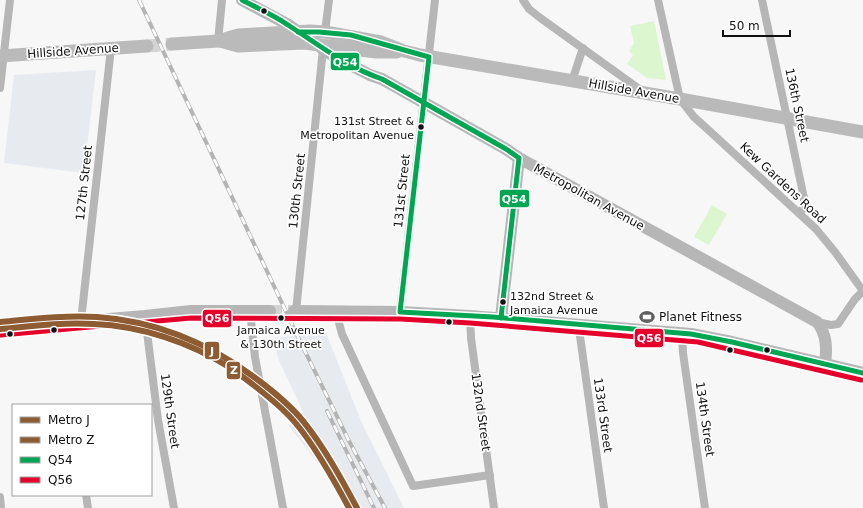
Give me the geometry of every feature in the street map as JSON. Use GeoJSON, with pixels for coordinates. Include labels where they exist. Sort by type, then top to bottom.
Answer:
{"type":"FeatureCollection","features":[{"type":"Feature","properties":{"kind":"main road","name":"Metropolitan Avenue"},"geometry":{"type":"LineString","coordinates":[[242,0],[287,24],[342,61],[382,80],[437,110],[519,158],[817,322]]}},
{"type":"Feature","properties":{"kind":"main road","name":"Hillside Avenue"},"geometry":{"type":"LineString","coordinates":[[172,44],[218,41],[238,35],[325,32],[381,42],[404,51],[429,57],[680,99],[863,132]]}},
{"type":"Feature","properties":{"kind":"main road","name":"Hillside Avenue"},"geometry":{"type":"LineString","coordinates":[[218,41],[238,46],[298,43],[376,52],[404,51]]}},
{"type":"Feature","properties":{"kind":"main road","name":"Hillside Avenue"},"geometry":{"type":"LineString","coordinates":[[2,56],[147,46]]}},
{"type":"Feature","properties":{"kind":"main road"},"geometry":{"type":"LineString","coordinates":[[362,50],[360,59],[362,64],[374,72],[382,80]]}},
{"type":"Feature","properties":{"kind":"main road"},"geometry":{"type":"LineString","coordinates":[[501,318],[519,158]]}},
{"type":"Feature","properties":{"kind":"main road"},"geometry":{"type":"LineString","coordinates":[[0,328],[191,311],[270,311]]}},
{"type":"Feature","properties":{"kind":"main road"},"geometry":{"type":"LineString","coordinates":[[295,311],[400,312],[470,316],[682,334],[732,342],[863,373]]}},
{"type":"Feature","properties":{"kind":"main road"},"geometry":{"type":"LineString","coordinates":[[817,322],[824,336],[826,351],[825,364]]}},
{"type":"Feature","properties":{"kind":"street"},"geometry":{"type":"LineString","coordinates":[[0,88],[2,56],[10,0]]}},
{"type":"Feature","properties":{"kind":"street"},"geometry":{"type":"LineString","coordinates":[[218,41],[222,0]]}},
{"type":"Feature","properties":{"kind":"street"},"geometry":{"type":"LineString","coordinates":[[325,32],[329,0]]}},
{"type":"Feature","properties":{"kind":"street","name":"131st Street"},"geometry":{"type":"LineString","coordinates":[[400,312],[435,0]]}},
{"type":"Feature","properties":{"kind":"street"},"geometry":{"type":"LineString","coordinates":[[523,0],[529,9],[538,17],[646,94]]}},
{"type":"Feature","properties":{"kind":"street"},"geometry":{"type":"LineString","coordinates":[[658,0],[680,99]]}},
{"type":"Feature","properties":{"kind":"street","name":"136th Street"},"geometry":{"type":"LineString","coordinates":[[762,0],[804,198],[804,206],[800,214]]}},
{"type":"Feature","properties":{"kind":"street","name":"130th Street"},"geometry":{"type":"LineString","coordinates":[[295,311],[319,46]]}},
{"type":"Feature","properties":{"kind":"street","name":"127th Street"},"geometry":{"type":"LineString","coordinates":[[81,320],[111,48]]}},
{"type":"Feature","properties":{"kind":"street"},"geometry":{"type":"LineString","coordinates":[[572,81],[583,48]]}},
{"type":"Feature","properties":{"kind":"street","name":"Kew Gardens Road"},"geometry":{"type":"LineString","coordinates":[[680,99],[694,117],[822,234],[863,291],[855,299],[838,324],[831,325],[817,322]]}},
{"type":"Feature","properties":{"kind":"street"},"geometry":{"type":"LineString","coordinates":[[250,311],[256,357],[283,508]]}},
{"type":"Feature","properties":{"kind":"street"},"geometry":{"type":"LineString","coordinates":[[336,312],[342,334],[414,486],[490,475]]}},
{"type":"Feature","properties":{"kind":"street","name":"129th Street"},"geometry":{"type":"LineString","coordinates":[[145,316],[155,420],[174,508]]}},
{"type":"Feature","properties":{"kind":"street","name":"132nd Street"},"geometry":{"type":"LineString","coordinates":[[470,316],[471,338],[494,508]]}},
{"type":"Feature","properties":{"kind":"street","name":"133rd Street"},"geometry":{"type":"LineString","coordinates":[[580,325],[580,336],[604,508]]}},
{"type":"Feature","properties":{"kind":"street","name":"134th Street"},"geometry":{"type":"LineString","coordinates":[[682,334],[683,353],[705,508]]}},
{"type":"Feature","properties":{"kind":"street"},"geometry":{"type":"LineString","coordinates":[[86,496],[88,508]]}},
{"type":"Feature","properties":{"kind":"street"},"geometry":{"type":"LineString","coordinates":[[0,497],[1,508]]}},
{"type":"Feature","properties":{"kind":"shaded area"},"geometry":{"type":"Polygon","coordinates":[[[96,70],[84,173],[4,163],[14,75],[96,70]]]}},
{"type":"Feature","properties":{"kind":"shaded area"},"geometry":{"type":"Polygon","coordinates":[[[326,333],[361,421],[404,508],[346,508],[324,471],[289,426],[303,412],[278,358],[273,338],[326,333]]]}},
{"type":"Feature","properties":{"kind":"green space"},"geometry":{"type":"Polygon","coordinates":[[[654,21],[666,80],[647,78],[627,64],[633,55],[629,51],[634,43],[630,26],[654,21]]]}},
{"type":"Feature","properties":{"kind":"green space"},"geometry":{"type":"Polygon","coordinates":[[[712,205],[727,214],[709,245],[694,237],[712,205]]]}},
{"type":"Feature","properties":{"kind":"tunnel"},"geometry":{"type":"LineString","coordinates":[[147,46],[172,44]]}},
{"type":"Feature","properties":{"kind":"tunnel"},"geometry":{"type":"LineString","coordinates":[[270,311],[294,311]]}},
{"type":"Feature","properties":{"kind":"railway"},"geometry":{"type":"LineString","coordinates":[[139,0],[298,337],[349,441],[385,508]]}},
{"type":"Feature","properties":{"kind":"railway"},"geometry":{"type":"LineString","coordinates":[[327,411],[374,508]]}},
{"type":"Feature","properties":{"kind":"metro line","name":"J"},"geometry":{"type":"LineString","coordinates":[[0,322],[73,317],[119,319],[161,329],[202,345],[240,367],[270,389],[293,410],[311,431],[325,452],[357,508]]}},
{"type":"Feature","properties":{"kind":"metro line","name":"Z"},"geometry":{"type":"LineString","coordinates":[[1,329],[71,324],[112,325],[164,337],[214,358],[256,387],[278,405],[293,421],[332,476],[349,508]]}},
{"type":"Feature","properties":{"kind":"transit line","name":"Q54"},"geometry":{"type":"LineString","coordinates":[[242,0],[277,18],[345,62],[382,79],[506,149],[519,158],[501,318]]}},
{"type":"Feature","properties":{"kind":"transit line","name":"Q54"},"geometry":{"type":"LineString","coordinates":[[298,32],[351,35],[429,57],[400,312],[493,317],[691,334],[732,342],[863,373]]}},
{"type":"Feature","properties":{"kind":"transit line","name":"Q56"},"geometry":{"type":"LineString","coordinates":[[1,335],[191,318],[400,319],[470,323],[698,342],[861,380]]}},
{"type":"Feature","properties":{"kind":"place","name":"131st Street & Metropolitan Avenue"},"geometry":{"type":"Point","coordinates":[421,127]}},
{"type":"Feature","properties":{"kind":"place","name":"132nd Street & Jamaica Avenue"},"geometry":{"type":"Point","coordinates":[503,302]}},
{"type":"Feature","properties":{"kind":"place","name":"Planet Fitness"},"geometry":{"type":"Point","coordinates":[647,317]}},
{"type":"Feature","properties":{"kind":"place","name":"Jamaica Avenue & 130th Street"},"geometry":{"type":"Point","coordinates":[281,318]}}]}
